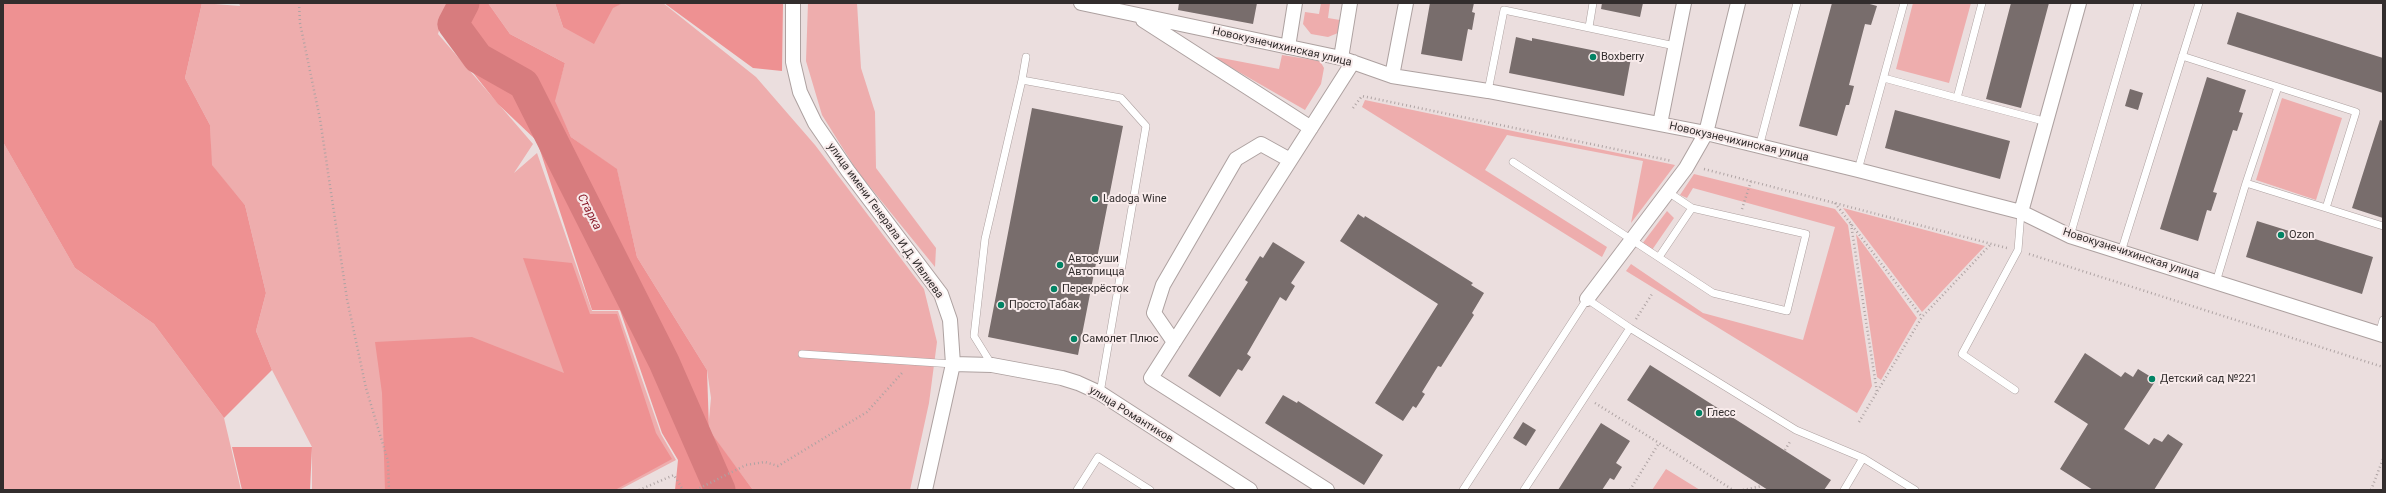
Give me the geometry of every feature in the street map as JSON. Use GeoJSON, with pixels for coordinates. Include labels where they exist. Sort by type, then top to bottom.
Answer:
{"type":"FeatureCollection","features":[{"type":"Feature","properties":{"kind":"street","name":"улица имени Генерала И.Д. Ивлиева"},"geometry":{"type":"LineString","coordinates":[[793,3],[793,62],[800,92],[815,123],[848,170],[941,294],[950,320],[953,364],[925,490]]}},
{"type":"Feature","properties":{"kind":"street","name":"Новокузнечихинская улица"},"geometry":{"type":"LineString","coordinates":[[1081,3],[1347,60],[1392,76],[1488,91],[1706,132],[1759,147],[1858,170],[2021,212],[2070,236],[2381,334]]}},
{"type":"Feature","properties":{"kind":"street"},"geometry":{"type":"LineString","coordinates":[[1288,47],[1295,3]]}},
{"type":"Feature","properties":{"kind":"street"},"geometry":{"type":"LineString","coordinates":[[1327,490],[1151,378],[1311,128],[1347,60],[1350,3]]}},
{"type":"Feature","properties":{"kind":"street"},"geometry":{"type":"LineString","coordinates":[[1392,76],[1406,3]]}},
{"type":"Feature","properties":{"kind":"street"},"geometry":{"type":"LineString","coordinates":[[1660,124],[1684,3]]}},
{"type":"Feature","properties":{"kind":"street"},"geometry":{"type":"LineString","coordinates":[[1587,300],[1688,164],[1706,132],[1738,3]]}},
{"type":"Feature","properties":{"kind":"street"},"geometry":{"type":"LineString","coordinates":[[2021,212],[2079,3]]}},
{"type":"Feature","properties":{"kind":"street"},"geometry":{"type":"LineString","coordinates":[[1135,15],[1311,128]]}},
{"type":"Feature","properties":{"kind":"street"},"geometry":{"type":"LineString","coordinates":[[1174,342],[1154,313],[1163,285],[1236,159],[1261,144],[1290,160]]}},
{"type":"Feature","properties":{"kind":"street","name":"улица Романтиков"},"geometry":{"type":"LineString","coordinates":[[953,364],[992,365],[1062,378],[1100,394],[1250,490]]}},
{"type":"Feature","properties":{"kind":"lane"},"geometry":{"type":"LineString","coordinates":[[1588,27],[1593,3]]}},
{"type":"Feature","properties":{"kind":"lane"},"geometry":{"type":"LineString","coordinates":[[1759,147],[1797,3]]}},
{"type":"Feature","properties":{"kind":"lane"},"geometry":{"type":"LineString","coordinates":[[1858,170],[1904,3]]}},
{"type":"Feature","properties":{"kind":"lane"},"geometry":{"type":"LineString","coordinates":[[1957,98],[1982,3]]}},
{"type":"Feature","properties":{"kind":"lane"},"geometry":{"type":"LineString","coordinates":[[2070,236],[2138,3]]}},
{"type":"Feature","properties":{"kind":"lane"},"geometry":{"type":"LineString","coordinates":[[2121,252],[2199,3]]}},
{"type":"Feature","properties":{"kind":"lane"},"geometry":{"type":"LineString","coordinates":[[1488,91],[1505,6],[1588,27],[1675,46]]}},
{"type":"Feature","properties":{"kind":"lane"},"geometry":{"type":"LineString","coordinates":[[2182,56],[2356,112],[2326,208]]}},
{"type":"Feature","properties":{"kind":"lane"},"geometry":{"type":"LineString","coordinates":[[992,365],[974,336],[985,239],[1026,57]]}},
{"type":"Feature","properties":{"kind":"lane"},"geometry":{"type":"LineString","coordinates":[[1884,78],[2047,122]]}},
{"type":"Feature","properties":{"kind":"lane"},"geometry":{"type":"LineString","coordinates":[[1022,80],[1121,98],[1146,126],[1100,394]]}},
{"type":"Feature","properties":{"kind":"lane"},"geometry":{"type":"LineString","coordinates":[[2216,282],[2246,183],[2278,87]]}},
{"type":"Feature","properties":{"kind":"lane"},"geometry":{"type":"LineString","coordinates":[[1513,162],[1712,293],[1787,311],[1806,234],[1692,208],[1668,192]]}},
{"type":"Feature","properties":{"kind":"lane"},"geometry":{"type":"LineString","coordinates":[[2246,183],[2383,226]]}},
{"type":"Feature","properties":{"kind":"lane"},"geometry":{"type":"LineString","coordinates":[[1660,258],[1692,208]]}},
{"type":"Feature","properties":{"kind":"lane"},"geometry":{"type":"LineString","coordinates":[[2015,390],[1962,354],[2018,250],[2021,212]]}},
{"type":"Feature","properties":{"kind":"lane"},"geometry":{"type":"LineString","coordinates":[[1463,490],[1587,300],[1796,430],[1863,458],[1912,489]]}},
{"type":"Feature","properties":{"kind":"lane"},"geometry":{"type":"LineString","coordinates":[[2381,334],[2383,320]]}},
{"type":"Feature","properties":{"kind":"lane"},"geometry":{"type":"LineString","coordinates":[[1524,490],[1630,328]]}},
{"type":"Feature","properties":{"kind":"lane"},"geometry":{"type":"LineString","coordinates":[[802,354],[953,364]]}},
{"type":"Feature","properties":{"kind":"lane"},"geometry":{"type":"LineString","coordinates":[[1077,490],[1098,457],[1150,490]]}},
{"type":"Feature","properties":{"kind":"lane"},"geometry":{"type":"LineString","coordinates":[[1844,490],[1863,458]]}},
{"type":"Feature","properties":{"kind":"path"},"geometry":{"type":"LineString","coordinates":[[299,3],[300,23],[320,120],[347,299],[366,388],[388,461],[389,490]]}},
{"type":"Feature","properties":{"kind":"path"},"geometry":{"type":"LineString","coordinates":[[1353,108],[1362,96],[1688,164],[2018,250],[2383,367]]}},
{"type":"Feature","properties":{"kind":"path"},"geometry":{"type":"LineString","coordinates":[[1739,219],[1751,181]]}},
{"type":"Feature","properties":{"kind":"path"},"geometry":{"type":"LineString","coordinates":[[1835,203],[1922,317]]}},
{"type":"Feature","properties":{"kind":"path"},"geometry":{"type":"LineString","coordinates":[[1851,224],[1877,393]]}},
{"type":"Feature","properties":{"kind":"path"},"geometry":{"type":"LineString","coordinates":[[1859,422],[1922,317],[1991,244]]}},
{"type":"Feature","properties":{"kind":"path"},"geometry":{"type":"LineString","coordinates":[[1630,328],[1652,294]]}},
{"type":"Feature","properties":{"kind":"path"},"geometry":{"type":"LineString","coordinates":[[696,490],[746,465],[765,462],[778,466],[867,412],[912,361]]}},
{"type":"Feature","properties":{"kind":"path"},"geometry":{"type":"LineString","coordinates":[[1585,396],[1733,490]]}},
{"type":"Feature","properties":{"kind":"path"},"geometry":{"type":"LineString","coordinates":[[1630,490],[1659,443]]}},
{"type":"Feature","properties":{"kind":"path"},"geometry":{"type":"LineString","coordinates":[[2371,490],[2383,459]]}},
{"type":"Feature","properties":{"kind":"path"},"geometry":{"type":"LineString","coordinates":[[639,490],[674,475],[683,490]]}},
{"type":"Feature","properties":{"kind":"path"},"geometry":{"type":"LineString","coordinates":[[1743,490],[1762,486]]}},
{"type":"Feature","properties":{"kind":"shaded area"},"geometry":{"type":"Polygon","coordinates":[[[3,3],[202,3],[185,78],[210,125],[212,165],[245,205],[266,293],[256,331],[272,370],[224,418],[154,324],[75,268],[3,142],[3,3]]]}},
{"type":"Feature","properties":{"kind":"shaded area"},"geometry":{"type":"Polygon","coordinates":[[[202,3],[240,6],[239,3],[447,3],[438,34],[533,144],[514,173],[537,153],[592,311],[618,311],[661,434],[676,460],[619,490],[312,490],[312,447],[272,370],[256,331],[266,293],[245,205],[211,165],[210,125],[185,78],[202,3]]]}},
{"type":"Feature","properties":{"kind":"shaded area"},"geometry":{"type":"Polygon","coordinates":[[[450,3],[488,3],[510,34],[565,63],[555,101],[571,137],[617,169],[637,257],[707,370],[709,430],[753,490],[675,490],[678,460],[662,433],[620,310],[592,310],[537,141],[498,104],[442,34],[450,3]]]}},
{"type":"Feature","properties":{"kind":"shaded area"},"geometry":{"type":"Polygon","coordinates":[[[488,3],[555,3],[563,27],[623,3],[663,3],[756,77],[815,145],[924,289],[937,342],[929,403],[910,490],[753,490],[708,430],[711,398],[707,370],[637,257],[617,170],[571,137],[554,101],[565,63],[510,34],[488,3]]]}},
{"type":"Feature","properties":{"kind":"shaded area"},"geometry":{"type":"Polygon","coordinates":[[[555,3],[623,3],[613,8],[594,44],[563,27],[555,3]]]}},
{"type":"Feature","properties":{"kind":"shaded area"},"geometry":{"type":"Polygon","coordinates":[[[664,3],[783,3],[782,71],[753,68],[664,3]]]}},
{"type":"Feature","properties":{"kind":"shaded area"},"geometry":{"type":"Polygon","coordinates":[[[808,3],[857,3],[861,68],[875,112],[876,168],[936,248],[935,267],[857,171],[822,115],[806,61],[808,3]]]}},
{"type":"Feature","properties":{"kind":"shaded area"},"geometry":{"type":"Polygon","coordinates":[[[1321,3],[1330,3],[1328,18],[1340,20],[1338,33],[1328,37],[1311,34],[1303,24],[1305,12],[1319,14],[1321,3]]]}},
{"type":"Feature","properties":{"kind":"shaded area"},"geometry":{"type":"Polygon","coordinates":[[[1913,3],[1971,3],[1949,83],[1896,69],[1913,3]]]}},
{"type":"Feature","properties":{"kind":"shaded area"},"geometry":{"type":"Polygon","coordinates":[[[1282,55],[1320,61],[1324,68],[1321,84],[1305,110],[1211,56],[1279,69],[1282,55]]]}},
{"type":"Feature","properties":{"kind":"shaded area"},"geometry":{"type":"Polygon","coordinates":[[[2282,98],[2342,118],[2316,200],[2256,180],[2282,98]]]}},
{"type":"Feature","properties":{"kind":"shaded area"},"geometry":{"type":"Polygon","coordinates":[[[1365,100],[1675,165],[1631,223],[1643,161],[1507,135],[1485,170],[1607,247],[1602,257],[1362,107],[1365,100]]]}},
{"type":"Feature","properties":{"kind":"shaded area"},"geometry":{"type":"Polygon","coordinates":[[[3,142],[75,268],[154,324],[224,418],[241,490],[3,490],[3,142]]]}},
{"type":"Feature","properties":{"kind":"shaded area"},"geometry":{"type":"Polygon","coordinates":[[[1694,174],[1835,209],[1848,225],[1872,386],[1857,413],[1626,271],[1631,264],[1703,313],[1803,340],[1835,227],[1693,188],[1687,198],[1680,195],[1694,174]]]}},
{"type":"Feature","properties":{"kind":"shaded area"},"geometry":{"type":"Polygon","coordinates":[[[1843,208],[1985,246],[1922,312],[1843,208]]]}},
{"type":"Feature","properties":{"kind":"shaded area"},"geometry":{"type":"Polygon","coordinates":[[[1667,211],[1674,218],[1652,250],[1642,244],[1667,211]]]}},
{"type":"Feature","properties":{"kind":"shaded area"},"geometry":{"type":"Polygon","coordinates":[[[1856,234],[1917,318],[1881,380],[1877,377],[1856,234]]]}},
{"type":"Feature","properties":{"kind":"shaded area"},"geometry":{"type":"Polygon","coordinates":[[[523,258],[572,263],[590,314],[617,314],[656,433],[672,459],[615,490],[385,490],[382,393],[375,342],[472,337],[564,373],[523,258]]]}},
{"type":"Feature","properties":{"kind":"shaded area"},"geometry":{"type":"Polygon","coordinates":[[[232,447],[312,447],[310,490],[242,490],[232,447]]]}},
{"type":"Feature","properties":{"kind":"shaded area"},"geometry":{"type":"Polygon","coordinates":[[[1666,469],[1700,490],[1652,490],[1666,469]]]}},
{"type":"Feature","properties":{"kind":"building"},"geometry":{"type":"Polygon","coordinates":[[[1179,3],[1257,3],[1253,24],[1178,10],[1179,3]]]}},
{"type":"Feature","properties":{"kind":"building"},"geometry":{"type":"Polygon","coordinates":[[[1430,3],[1474,3],[1472,12],[1475,13],[1472,30],[1468,29],[1462,61],[1421,54],[1430,3]]]}},
{"type":"Feature","properties":{"kind":"building"},"geometry":{"type":"Polygon","coordinates":[[[1602,3],[1643,3],[1640,17],[1601,9],[1602,3]]]}},
{"type":"Feature","properties":{"kind":"building"},"geometry":{"type":"Polygon","coordinates":[[[1832,3],[1866,3],[1877,6],[1871,25],[1865,24],[1849,85],[1854,86],[1849,105],[1846,105],[1837,136],[1799,126],[1832,3]]]}},
{"type":"Feature","properties":{"kind":"building"},"geometry":{"type":"Polygon","coordinates":[[[2011,3],[2049,3],[2021,108],[1986,99],[2011,3]]]}},
{"type":"Feature","properties":{"kind":"building"},"geometry":{"type":"Polygon","coordinates":[[[2237,12],[2383,58],[2383,93],[2227,44],[2237,12]]]}},
{"type":"Feature","properties":{"kind":"building"},"geometry":{"type":"Polygon","coordinates":[[[1516,37],[1532,41],[1532,38],[1631,58],[1624,96],[1509,73],[1516,37]]]}},
{"type":"Feature","properties":{"kind":"building"},"geometry":{"type":"Polygon","coordinates":[[[2207,77],[2246,90],[2239,112],[2243,113],[2237,131],[2233,130],[2213,192],[2217,193],[2211,211],[2207,210],[2198,241],[2160,229],[2207,77]]]}},
{"type":"Feature","properties":{"kind":"building"},"geometry":{"type":"Polygon","coordinates":[[[2130,89],[2143,93],[2138,110],[2125,106],[2130,89]]]}},
{"type":"Feature","properties":{"kind":"building"},"geometry":{"type":"Polygon","coordinates":[[[1032,108],[1123,126],[1078,355],[988,337],[1032,108]]]}},
{"type":"Feature","properties":{"kind":"building"},"geometry":{"type":"Polygon","coordinates":[[[1895,110],[2010,141],[2000,179],[1885,148],[1895,110]]]}},
{"type":"Feature","properties":{"kind":"building"},"geometry":{"type":"Polygon","coordinates":[[[2380,120],[2383,121],[2383,218],[2352,208],[2380,120]]]}},
{"type":"Feature","properties":{"kind":"building"},"geometry":{"type":"Polygon","coordinates":[[[1358,214],[1364,218],[1365,216],[1473,283],[1471,285],[1484,293],[1472,313],[1474,315],[1441,367],[1438,366],[1422,392],[1425,394],[1416,408],[1413,406],[1403,421],[1375,403],[1438,304],[1340,241],[1358,214]]]}},
{"type":"Feature","properties":{"kind":"building"},"geometry":{"type":"Polygon","coordinates":[[[2257,221],[2373,257],[2362,294],[2246,257],[2257,221]]]}},
{"type":"Feature","properties":{"kind":"building"},"geometry":{"type":"Polygon","coordinates":[[[1273,242],[1305,262],[1291,283],[1295,286],[1286,301],[1280,297],[1247,354],[1251,357],[1242,371],[1238,369],[1220,397],[1188,376],[1248,282],[1245,280],[1260,256],[1263,258],[1273,242]]]}},
{"type":"Feature","properties":{"kind":"building"},"geometry":{"type":"Polygon","coordinates":[[[2085,353],[2121,377],[2125,372],[2133,377],[2138,369],[2156,380],[2124,429],[2149,445],[2154,438],[2162,442],[2168,434],[2183,444],[2154,490],[2093,490],[2060,469],[2088,424],[2054,402],[2085,353]]]}},
{"type":"Feature","properties":{"kind":"building"},"geometry":{"type":"Polygon","coordinates":[[[1650,365],[1831,480],[1824,490],[1768,490],[1627,400],[1650,365]]]}},
{"type":"Feature","properties":{"kind":"building"},"geometry":{"type":"Polygon","coordinates":[[[1283,395],[1297,403],[1298,401],[1383,455],[1364,485],[1265,423],[1283,395]]]}},
{"type":"Feature","properties":{"kind":"building"},"geometry":{"type":"Polygon","coordinates":[[[1523,422],[1536,430],[1526,446],[1513,438],[1523,422]]]}},
{"type":"Feature","properties":{"kind":"building"},"geometry":{"type":"Polygon","coordinates":[[[1601,423],[1630,441],[1616,463],[1622,467],[1614,480],[1610,478],[1602,490],[1558,490],[1601,423]]]}},
{"type":"Feature","properties":{"kind":"waterway","name":"Старка"},"geometry":{"type":"LineString","coordinates":[[464,3],[453,24],[478,58],[524,84],[664,362],[720,490]]}},
{"type":"Feature","properties":{"kind":"place","name":"Boxberry"},"geometry":{"type":"Point","coordinates":[1593,57]}},
{"type":"Feature","properties":{"kind":"place","name":"Ladoga Wine"},"geometry":{"type":"Point","coordinates":[1095,199]}},
{"type":"Feature","properties":{"kind":"place","name":"Ozon"},"geometry":{"type":"Point","coordinates":[2281,235]}},
{"type":"Feature","properties":{"kind":"place","name":"Автосуши Автопицца"},"geometry":{"type":"Point","coordinates":[1060,265]}},
{"type":"Feature","properties":{"kind":"place","name":"Перекрёсток"},"geometry":{"type":"Point","coordinates":[1054,289]}},
{"type":"Feature","properties":{"kind":"place","name":"Просто Табак"},"geometry":{"type":"Point","coordinates":[1001,305]}},
{"type":"Feature","properties":{"kind":"place","name":"Самолет Плюс"},"geometry":{"type":"Point","coordinates":[1074,339]}},
{"type":"Feature","properties":{"kind":"place","name":"Детский сад №221"},"geometry":{"type":"Point","coordinates":[2152,379]}},
{"type":"Feature","properties":{"kind":"place","name":"Глесс"},"geometry":{"type":"Point","coordinates":[1699,413]}}]}
